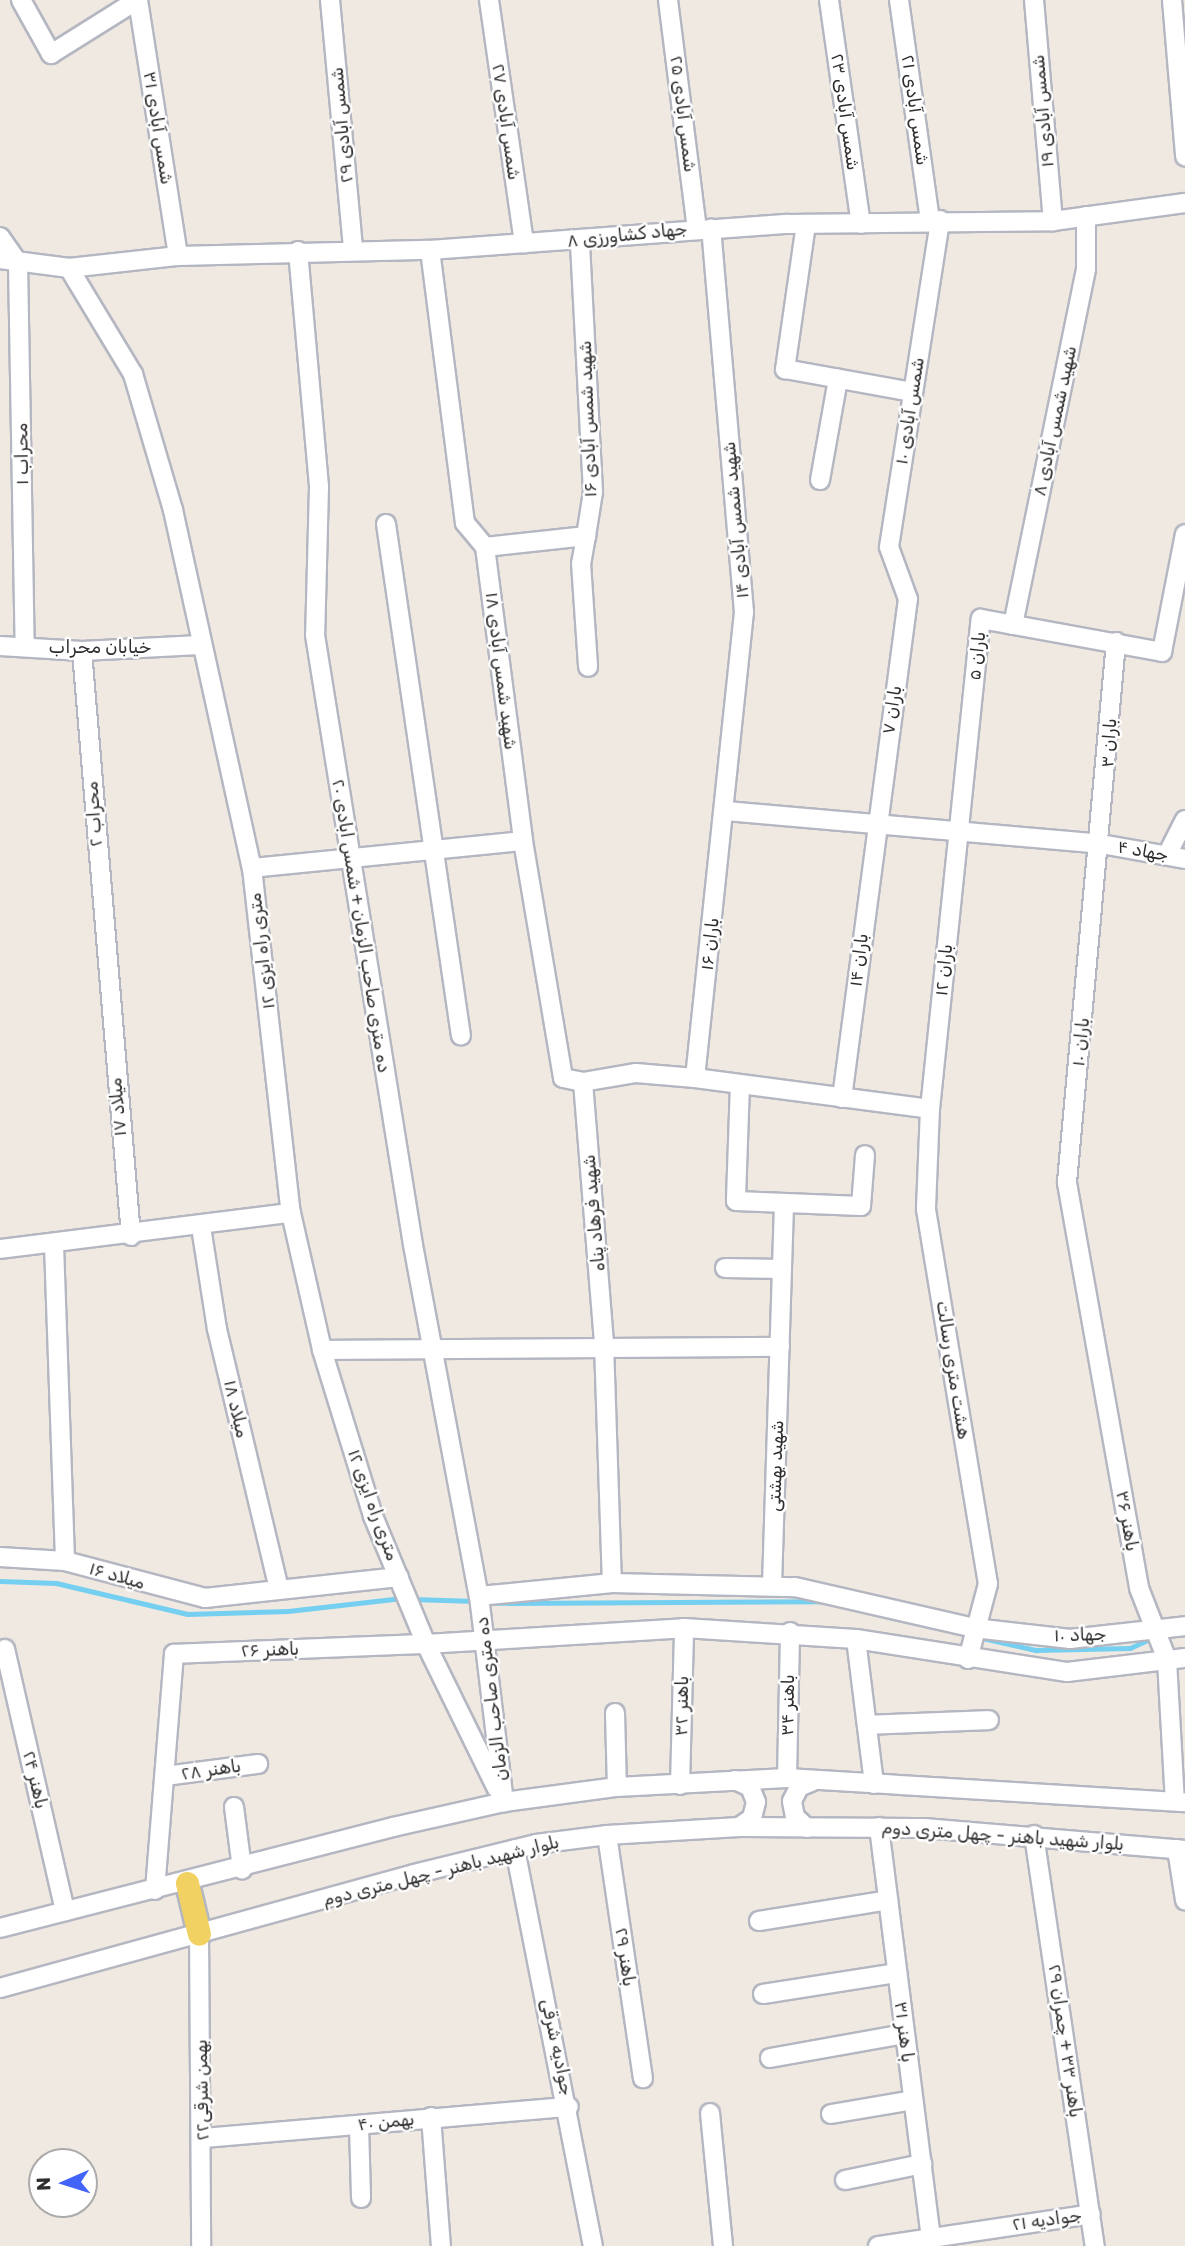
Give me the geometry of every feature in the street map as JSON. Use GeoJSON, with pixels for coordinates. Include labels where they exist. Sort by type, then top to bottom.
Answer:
{"type":"FeatureCollection","features":[{"type":"Feature","properties":{"kind":"main road"},"geometry":{"type":"LineString","coordinates":[[187,1882],[199,1934]]}},
{"type":"Feature","properties":{"kind":"street"},"geometry":{"type":"LineString","coordinates":[[21,0],[51,54],[138,0]]}},
{"type":"Feature","properties":{"kind":"street","name":"شمس آبادی ۳۱"},"geometry":{"type":"LineString","coordinates":[[138,0],[178,256]]}},
{"type":"Feature","properties":{"kind":"street","name":"شمس آبادی ۲۹"},"geometry":{"type":"LineString","coordinates":[[330,0],[354,250]]}},
{"type":"Feature","properties":{"kind":"street","name":"شمس آبادی ۲۷"},"geometry":{"type":"LineString","coordinates":[[489,0],[524,243]]}},
{"type":"Feature","properties":{"kind":"street","name":"شمس آبادی ۲۵"},"geometry":{"type":"LineString","coordinates":[[668,0],[704,228]]}},
{"type":"Feature","properties":{"kind":"street","name":"شمس آبادی ۲۳"},"geometry":{"type":"LineString","coordinates":[[829,0],[861,224]]}},
{"type":"Feature","properties":{"kind":"street","name":"شمس آبادی ۲۱"},"geometry":{"type":"LineString","coordinates":[[899,0],[935,220]]}},
{"type":"Feature","properties":{"kind":"street","name":"شمس آبادی ۱۹"},"geometry":{"type":"LineString","coordinates":[[1034,0],[1053,221]]}},
{"type":"Feature","properties":{"kind":"street"},"geometry":{"type":"LineString","coordinates":[[1172,0],[1185,156]]}},
{"type":"Feature","properties":{"kind":"street","name":"جهاد کشاورزی ۸"},"geometry":{"type":"LineString","coordinates":[[0,259],[69,268],[178,256],[298,251],[430,250],[580,241],[704,228],[935,220],[1053,221],[1185,202]]}},
{"type":"Feature","properties":{"kind":"street","name":"شهید شمس آبادی ۸"},"geometry":{"type":"LineString","coordinates":[[1013,625],[1086,269],[1086,216]]}},
{"type":"Feature","properties":{"kind":"street","name":"شمس آبادی ۱۰"},"geometry":{"type":"LineString","coordinates":[[908,599],[888,547],[913,392],[935,220]]}},
{"type":"Feature","properties":{"kind":"street"},"geometry":{"type":"LineString","coordinates":[[806,224],[785,369],[913,392]]}},
{"type":"Feature","properties":{"kind":"street","name":"شهید شمس آبادی ۱۴"},"geometry":{"type":"LineString","coordinates":[[704,228],[744,612],[726,811]]}},
{"type":"Feature","properties":{"kind":"street"},"geometry":{"type":"LineString","coordinates":[[0,237],[18,263]]}},
{"type":"Feature","properties":{"kind":"street","name":"شهید شمس آبادی ۱۶"},"geometry":{"type":"LineString","coordinates":[[580,241],[593,492],[581,563],[589,667]]}},
{"type":"Feature","properties":{"kind":"street","name":"شهید شمس آبادی ۱۸"},"geometry":{"type":"LineString","coordinates":[[430,250],[465,523],[485,547],[523,841],[563,1078],[583,1082]]}},
{"type":"Feature","properties":{"kind":"street","name":"ده متری صاحب الزمان + شمس ابادی ۲۰"},"geometry":{"type":"LineString","coordinates":[[298,251],[318,487],[315,635],[348,857],[431,1346],[479,1597]]}},
{"type":"Feature","properties":{"kind":"street","name":"محراب ۱"},"geometry":{"type":"LineString","coordinates":[[18,263],[25,646]]}},
{"type":"Feature","properties":{"kind":"street","name":"۱۲ متری راه ایزی"},"geometry":{"type":"LineString","coordinates":[[69,268],[133,374],[173,510],[200,645],[252,868],[290,1213],[322,1350],[373,1516],[418,1618],[426,1644]]}},
{"type":"Feature","properties":{"kind":"street"},"geometry":{"type":"LineString","coordinates":[[820,480],[838,379]]}},
{"type":"Feature","properties":{"kind":"street"},"geometry":{"type":"LineString","coordinates":[[386,524],[461,1036]]}},
{"type":"Feature","properties":{"kind":"street","name":"باران ۵"},"geometry":{"type":"LineString","coordinates":[[959,830],[981,619],[1161,652],[1185,534]]}},
{"type":"Feature","properties":{"kind":"street"},"geometry":{"type":"LineString","coordinates":[[485,547],[586,536]]}},
{"type":"Feature","properties":{"kind":"street","name":"باران ۷"},"geometry":{"type":"LineString","coordinates":[[875,822],[908,599]]}},
{"type":"Feature","properties":{"kind":"street","name":"باران ۳"},"geometry":{"type":"LineString","coordinates":[[1101,844],[1116,642]]}},
{"type":"Feature","properties":{"kind":"street","name":"خیابان محراب"},"geometry":{"type":"LineString","coordinates":[[0,646],[82,651],[200,645]]}},
{"type":"Feature","properties":{"kind":"street","name":"محراب ۲"},"geometry":{"type":"LineString","coordinates":[[82,651],[106,977]]}},
{"type":"Feature","properties":{"kind":"street","name":"جهاد ۴"},"geometry":{"type":"LineString","coordinates":[[726,811],[875,822],[1101,844],[1177,856]]}},
{"type":"Feature","properties":{"kind":"street","name":"باران ۱۶"},"geometry":{"type":"LineString","coordinates":[[695,1078],[726,811]]}},
{"type":"Feature","properties":{"kind":"street"},"geometry":{"type":"LineString","coordinates":[[1177,856],[1185,820]]}},
{"type":"Feature","properties":{"kind":"street","name":"باران ۱۴"},"geometry":{"type":"LineString","coordinates":[[842,1098],[875,822]]}},
{"type":"Feature","properties":{"kind":"street","name":"باران ۱۲"},"geometry":{"type":"LineString","coordinates":[[930,1109],[959,830]]}},
{"type":"Feature","properties":{"kind":"street"},"geometry":{"type":"LineString","coordinates":[[252,868],[523,841]]}},
{"type":"Feature","properties":{"kind":"street","name":"باران ۱۰"},"geometry":{"type":"LineString","coordinates":[[1075,1239],[1067,1183],[1101,844]]}},
{"type":"Feature","properties":{"kind":"street","name":"میلاد ۱۷"},"geometry":{"type":"LineString","coordinates":[[106,977],[131,1236]]}},
{"type":"Feature","properties":{"kind":"street"},"geometry":{"type":"LineString","coordinates":[[583,1082],[636,1073],[695,1078],[930,1109]]}},
{"type":"Feature","properties":{"kind":"street","name":"شهید فرهاد پناه"},"geometry":{"type":"LineString","coordinates":[[583,1082],[604,1344],[612,1583]]}},
{"type":"Feature","properties":{"kind":"street"},"geometry":{"type":"LineString","coordinates":[[740,1084],[736,1201],[861,1206],[865,1155]]}},
{"type":"Feature","properties":{"kind":"street","name":"هشت متری رسالت"},"geometry":{"type":"LineString","coordinates":[[930,1109],[926,1208],[988,1584],[974,1628],[968,1659]]}},
{"type":"Feature","properties":{"kind":"street","name":"شهید بهشتی"},"geometry":{"type":"LineString","coordinates":[[772,1587],[784,1203]]}},
{"type":"Feature","properties":{"kind":"street"},"geometry":{"type":"LineString","coordinates":[[0,1249],[131,1236],[290,1213]]}},
{"type":"Feature","properties":{"kind":"street","name":"میلاد ۱۸"},"geometry":{"type":"LineString","coordinates":[[201,1227],[217,1329],[279,1590]]}},
{"type":"Feature","properties":{"kind":"street","name":"باهنر ۳۶"},"geometry":{"type":"LineString","coordinates":[[1075,1239],[1139,1588],[1154,1630],[1176,1659],[1180,1802]]}},
{"type":"Feature","properties":{"kind":"street","name":"میلاد ۱۶"},"geometry":{"type":"LineString","coordinates":[[54,1245],[65,1561],[205,1598],[402,1581]]}},
{"type":"Feature","properties":{"kind":"street"},"geometry":{"type":"LineString","coordinates":[[724,1268],[782,1269]]}},
{"type":"Feature","properties":{"kind":"street"},"geometry":{"type":"LineString","coordinates":[[322,1350],[604,1344],[780,1346]]}},
{"type":"Feature","properties":{"kind":"street"},"geometry":{"type":"LineString","coordinates":[[0,1557],[65,1561]]}},
{"type":"Feature","properties":{"kind":"street","name":"جهاد ۱۰"},"geometry":{"type":"LineString","coordinates":[[479,1597],[612,1583],[772,1587],[857,1598],[974,1628],[1070,1639],[1185,1626]]}},
{"type":"Feature","properties":{"kind":"street","name":"ده متری صاحب الزمان"},"geometry":{"type":"LineString","coordinates":[[479,1597],[504,1802]]}},
{"type":"Feature","properties":{"kind":"street"},"geometry":{"type":"LineString","coordinates":[[504,1802],[426,1644],[684,1628],[790,1632],[856,1639],[968,1659],[1067,1672],[1176,1659]]}},
{"type":"Feature","properties":{"kind":"street","name":"باهنر ۳۲"},"geometry":{"type":"LineString","coordinates":[[680,1784],[684,1628]]}},
{"type":"Feature","properties":{"kind":"street","name":"باهنر ۳۴"},"geometry":{"type":"LineString","coordinates":[[787,1778],[790,1632]]}},
{"type":"Feature","properties":{"kind":"street"},"geometry":{"type":"LineString","coordinates":[[856,1639],[874,1784]]}},
{"type":"Feature","properties":{"kind":"street","name":"باهنر ۲۶"},"geometry":{"type":"LineString","coordinates":[[155,1890],[174,1654],[426,1644]]}},
{"type":"Feature","properties":{"kind":"street","name":"باهنر ۲۴"},"geometry":{"type":"LineString","coordinates":[[5,1649],[65,1911]]}},
{"type":"Feature","properties":{"kind":"street"},"geometry":{"type":"LineString","coordinates":[[615,1713],[618,1787]]}},
{"type":"Feature","properties":{"kind":"street"},"geometry":{"type":"LineString","coordinates":[[867,1725],[989,1720]]}},
{"type":"Feature","properties":{"kind":"street","name":"باهنر ۲۸"},"geometry":{"type":"LineString","coordinates":[[165,1776],[258,1764]]}},
{"type":"Feature","properties":{"kind":"street"},"geometry":{"type":"LineString","coordinates":[[0,1928],[504,1802],[618,1787],[787,1778],[1180,1802]]}},
{"type":"Feature","properties":{"kind":"street"},"geometry":{"type":"LineString","coordinates":[[735,1780],[750,1787],[756,1802],[752,1818],[739,1827]]}},
{"type":"Feature","properties":{"kind":"street"},"geometry":{"type":"LineString","coordinates":[[807,1828],[795,1817],[792,1801],[799,1787],[813,1781]]}},
{"type":"Feature","properties":{"kind":"street"},"geometry":{"type":"LineString","coordinates":[[234,1807],[242,1869]]}},
{"type":"Feature","properties":{"kind":"street","name":"بلوار شهید باهنر - چهل متری دوم"},"geometry":{"type":"LineString","coordinates":[[0,1988],[515,1849],[607,1835],[739,1827],[878,1827],[1034,1835],[1181,1849]]}},
{"type":"Feature","properties":{"kind":"street","name":"با هنر ۳۱"},"geometry":{"type":"LineString","coordinates":[[878,1827],[931,2237]]}},
{"type":"Feature","properties":{"kind":"street","name":"باهنر ۲۹"},"geometry":{"type":"LineString","coordinates":[[607,1835],[643,2078]]}},
{"type":"Feature","properties":{"kind":"street","name":"باهنر ۳۳ + چمران ۲۹"},"geometry":{"type":"LineString","coordinates":[[1034,1835],[1095,2246]]}},
{"type":"Feature","properties":{"kind":"street","name":"جوادیه شرقی"},"geometry":{"type":"LineString","coordinates":[[515,1849],[569,2107],[593,2246]]}},
{"type":"Feature","properties":{"kind":"street"},"geometry":{"type":"LineString","coordinates":[[1181,1849],[1185,1900]]}},
{"type":"Feature","properties":{"kind":"street"},"geometry":{"type":"LineString","coordinates":[[759,1921],[888,1900]]}},
{"type":"Feature","properties":{"kind":"street","name":"۲۲بهمن شرقی"},"geometry":{"type":"LineString","coordinates":[[199,1934],[204,2138],[201,2246]]}},
{"type":"Feature","properties":{"kind":"street"},"geometry":{"type":"LineString","coordinates":[[763,1994],[897,1973]]}},
{"type":"Feature","properties":{"kind":"street"},"geometry":{"type":"LineString","coordinates":[[770,2058],[905,2034]]}},
{"type":"Feature","properties":{"kind":"street"},"geometry":{"type":"LineString","coordinates":[[831,2114],[913,2100]]}},
{"type":"Feature","properties":{"kind":"street","name":"بهمن ۴۰"},"geometry":{"type":"LineString","coordinates":[[204,2138],[569,2107]]}},
{"type":"Feature","properties":{"kind":"street"},"geometry":{"type":"LineString","coordinates":[[710,2113],[723,2246]]}},
{"type":"Feature","properties":{"kind":"street"},"geometry":{"type":"LineString","coordinates":[[431,2118],[441,2246]]}},
{"type":"Feature","properties":{"kind":"street"},"geometry":{"type":"LineString","coordinates":[[359,2125],[360,2199]]}},
{"type":"Feature","properties":{"kind":"street"},"geometry":{"type":"LineString","coordinates":[[845,2180],[922,2164]]}},
{"type":"Feature","properties":{"kind":"street","name":"جوادیه ۲۱"},"geometry":{"type":"LineString","coordinates":[[878,2246],[1091,2214]]}},
{"type":"Feature","properties":{"kind":"street"},"geometry":{"type":"LineString","coordinates":[[998,2228],[999,2246]]}},
{"type":"Feature","properties":{"kind":"waterway"},"geometry":{"type":"LineString","coordinates":[[0,1581],[56,1583],[187,1614],[288,1611],[402,1598]]}},
{"type":"Feature","properties":{"kind":"waterway"},"geometry":{"type":"LineString","coordinates":[[412,1599],[475,1601]]}},
{"type":"Feature","properties":{"kind":"waterway"},"geometry":{"type":"LineString","coordinates":[[485,1603],[821,1601]]}},
{"type":"Feature","properties":{"kind":"waterway"},"geometry":{"type":"LineString","coordinates":[[889,1617],[1036,1650],[1130,1648],[1156,1636]]}}]}
